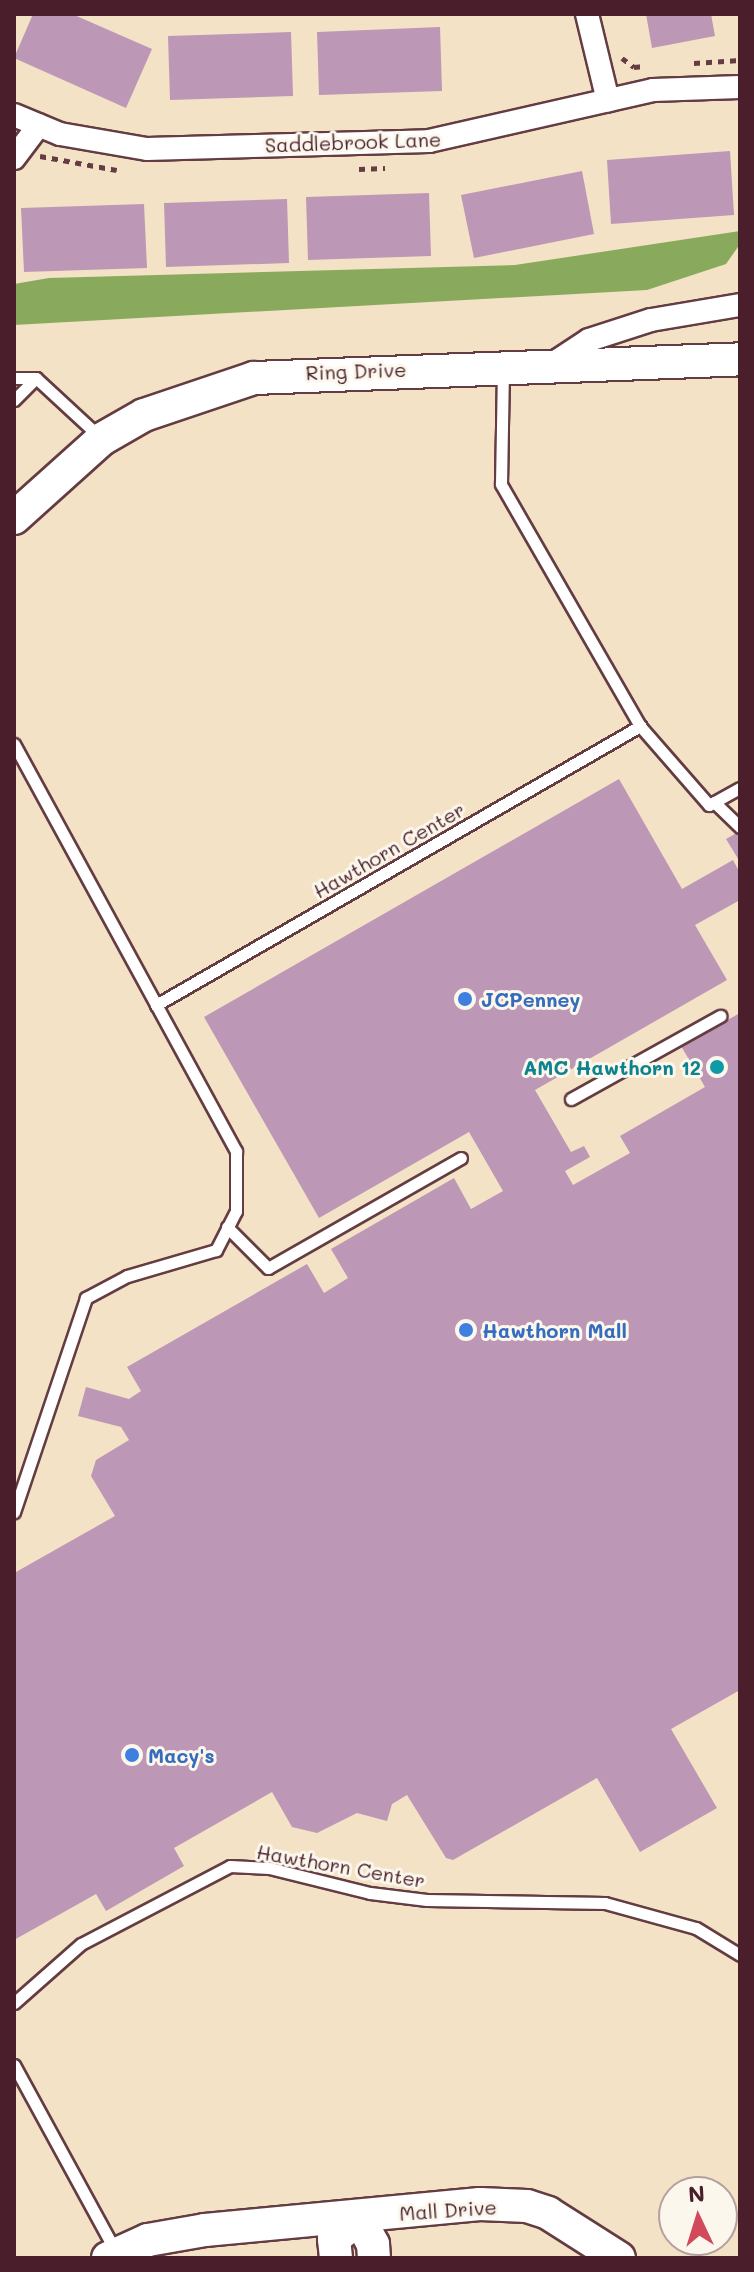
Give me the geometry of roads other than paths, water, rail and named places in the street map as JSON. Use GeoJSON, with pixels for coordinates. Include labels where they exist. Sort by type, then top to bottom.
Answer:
{"type":"FeatureCollection","features":[{"type":"Feature","properties":{"kind":"street"},"geometry":{"type":"LineString","coordinates":[[587,14],[608,101]]}},
{"type":"Feature","properties":{"kind":"street","name":"Saddlebrook Lane"},"geometry":{"type":"LineString","coordinates":[[14,115],[39,125],[147,149],[429,141],[653,90],[740,87]]}},
{"type":"Feature","properties":{"kind":"street"},"geometry":{"type":"LineString","coordinates":[[14,158],[39,125]]}},
{"type":"Feature","properties":{"kind":"street"},"geometry":{"type":"LineString","coordinates":[[551,365],[589,340],[651,320],[740,305]]}},
{"type":"Feature","properties":{"kind":"street","name":"Ring Drive"},"geometry":{"type":"LineString","coordinates":[[14,518],[102,439],[144,415],[254,378],[740,359]]}},
{"type":"Feature","properties":{"kind":"street","name":"Mall Drive"},"geometry":{"type":"LineString","coordinates":[[112,2256],[148,2240],[205,2230],[359,2218],[480,2204],[527,2206],[584,2231],[619,2258]]}},
{"type":"Feature","properties":{"kind":"street"},"geometry":{"type":"LineString","coordinates":[[336,2258],[334,2239],[359,2218],[373,2244],[374,2258]]}},
{"type":"Feature","properties":{"kind":"lane"},"geometry":{"type":"LineString","coordinates":[[503,366],[501,484],[640,726],[709,805],[740,788]]}},
{"type":"Feature","properties":{"kind":"lane"},"geometry":{"type":"LineString","coordinates":[[14,378],[36,378],[102,439]]}},
{"type":"Feature","properties":{"kind":"lane"},"geometry":{"type":"LineString","coordinates":[[14,400],[36,378]]}},
{"type":"Feature","properties":{"kind":"lane","name":"Hawthorn Center"},"geometry":{"type":"LineString","coordinates":[[156,1005],[640,726]]}},
{"type":"Feature","properties":{"kind":"lane"},"geometry":{"type":"LineString","coordinates":[[14,744],[236,1151],[236,1211],[216,1250],[127,1276],[86,1298],[14,1512]]}},
{"type":"Feature","properties":{"kind":"lane"},"geometry":{"type":"LineString","coordinates":[[714,802],[740,827]]}},
{"type":"Feature","properties":{"kind":"lane"},"geometry":{"type":"LineString","coordinates":[[571,1099],[720,1016]]}},
{"type":"Feature","properties":{"kind":"lane"},"geometry":{"type":"LineString","coordinates":[[227,1227],[268,1268],[461,1158]]}},
{"type":"Feature","properties":{"kind":"lane","name":"Hawthorn Center"},"geometry":{"type":"LineString","coordinates":[[14,2003],[81,1944],[230,1866],[269,1868],[370,1893],[427,1900],[605,1903],[696,1928],[740,1955]]}},
{"type":"Feature","properties":{"kind":"lane"},"geometry":{"type":"LineString","coordinates":[[14,2065],[112,2256]]}},
{"type":"Feature","properties":{"kind":"place","name":"JCPenney"},"geometry":{"type":"Point","coordinates":[465,999]}},
{"type":"Feature","properties":{"kind":"place","name":"AMC Hawthorn 12"},"geometry":{"type":"Point","coordinates":[717,1067]}},
{"type":"Feature","properties":{"kind":"place","name":"Hawthorn Mall"},"geometry":{"type":"Point","coordinates":[466,1330]}},
{"type":"Feature","properties":{"kind":"place","name":"Macy's"},"geometry":{"type":"Point","coordinates":[132,1755]}}]}
